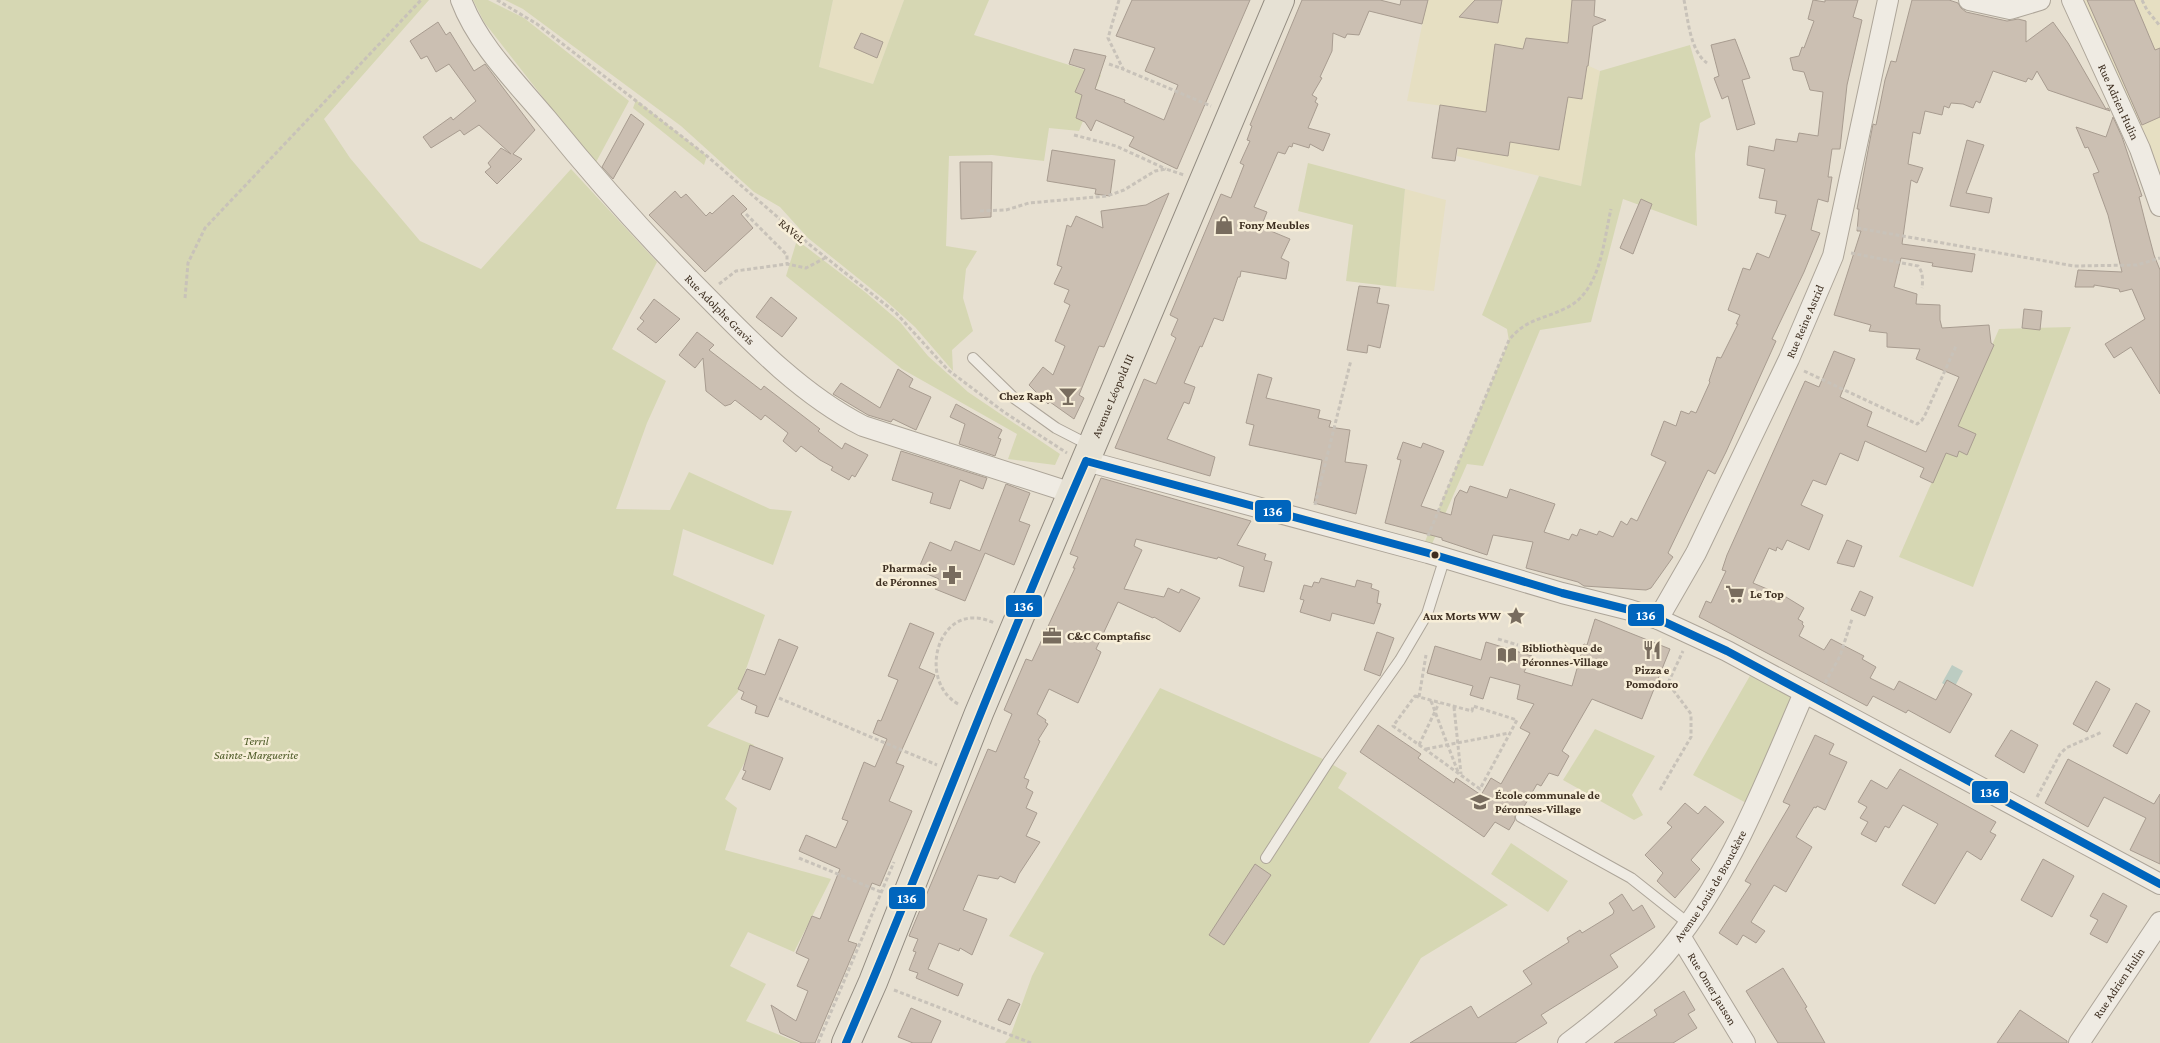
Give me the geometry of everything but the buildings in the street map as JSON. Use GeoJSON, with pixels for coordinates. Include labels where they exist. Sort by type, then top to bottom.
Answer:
{"type":"FeatureCollection","features":[{"type":"Feature","properties":{"kind":"main road","name":"Avenue Léopold III"},"geometry":{"type":"LineString","coordinates":[[846,1043],[873,982],[979,713],[1280,0]]}},
{"type":"Feature","properties":{"kind":"street","name":"Rue Adolphe Gravis"},"geometry":{"type":"LineString","coordinates":[[461,0],[467,17],[487,46],[599,184],[760,351],[814,395],[850,419],[887,434],[1072,493]]}},
{"type":"Feature","properties":{"kind":"street","name":"Rue Reine Astrid"},"geometry":{"type":"LineString","coordinates":[[1658,619],[1696,553],[1787,363],[1821,286],[1834,248],[1888,0]]}},
{"type":"Feature","properties":{"kind":"street"},"geometry":{"type":"LineString","coordinates":[[1970,0],[2010,9],[2040,0]]}},
{"type":"Feature","properties":{"kind":"street","name":"Rue Adrien Hulin"},"geometry":{"type":"LineString","coordinates":[[2072,0],[2140,150],[2160,206]]}},
{"type":"Feature","properties":{"kind":"street"},"geometry":{"type":"LineString","coordinates":[[1089,454],[1311,522],[1445,557],[1562,593],[1600,601],[1658,619],[1727,651],[2160,884]]}},
{"type":"Feature","properties":{"kind":"street","name":"Avenue Louis de Brouckère"},"geometry":{"type":"LineString","coordinates":[[1568,1043],[1632,990],[1685,930],[1733,851],[1810,696]]}},
{"type":"Feature","properties":{"kind":"street","name":"Rue Adrien Hulin"},"geometry":{"type":"LineString","coordinates":[[2078,1043],[2160,922]]}},
{"type":"Feature","properties":{"kind":"street","name":"Rue Omer Jauson"},"geometry":{"type":"LineString","coordinates":[[1685,930],[1745,1043]]}},
{"type":"Feature","properties":{"kind":"lane"},"geometry":{"type":"LineString","coordinates":[[973,358],[1014,398],[1089,454]]}},
{"type":"Feature","properties":{"kind":"lane"},"geometry":{"type":"LineString","coordinates":[[1266,858],[1328,762],[1400,660],[1427,614],[1445,557]]}},
{"type":"Feature","properties":{"kind":"lane"},"geometry":{"type":"LineString","coordinates":[[1521,817],[1631,878],[1685,930]]}},
{"type":"Feature","properties":{"kind":"path"},"geometry":{"type":"LineString","coordinates":[[185,298],[188,263],[205,228],[421,0]]}},
{"type":"Feature","properties":{"kind":"path","name":"RAVeL"},"geometry":{"type":"LineString","coordinates":[[497,0],[528,16],[707,156],[825,258],[896,313],[948,370],[1061,451],[1089,454]]}},
{"type":"Feature","properties":{"kind":"path"},"geometry":{"type":"LineString","coordinates":[[1119,0],[1108,38],[1123,69]]}},
{"type":"Feature","properties":{"kind":"path"},"geometry":{"type":"LineString","coordinates":[[1684,0],[1694,44],[1702,59],[1707,63]]}},
{"type":"Feature","properties":{"kind":"path"},"geometry":{"type":"LineString","coordinates":[[2142,0],[2147,10],[2160,26]]}},
{"type":"Feature","properties":{"kind":"path"},"geometry":{"type":"LineString","coordinates":[[1109,64],[1173,89],[1232,116]]}},
{"type":"Feature","properties":{"kind":"path"},"geometry":{"type":"LineString","coordinates":[[1074,135],[1116,146],[1166,169],[1204,182]]}},
{"type":"Feature","properties":{"kind":"path"},"geometry":{"type":"LineString","coordinates":[[980,211],[1006,210],[1029,203],[1107,196],[1124,190],[1155,171],[1166,169]]}},
{"type":"Feature","properties":{"kind":"path"},"geometry":{"type":"LineString","coordinates":[[1421,551],[1509,340],[1520,328],[1532,320],[1566,309],[1586,292],[1594,280],[1611,209]]}},
{"type":"Feature","properties":{"kind":"path"},"geometry":{"type":"LineString","coordinates":[[746,214],[787,255],[787,264]]}},
{"type":"Feature","properties":{"kind":"path"},"geometry":{"type":"LineString","coordinates":[[1839,225],[2074,266],[2137,265],[2160,258]]}},
{"type":"Feature","properties":{"kind":"path"},"geometry":{"type":"LineString","coordinates":[[1834,248],[1918,266],[1923,279],[1922,288]]}},
{"type":"Feature","properties":{"kind":"path"},"geometry":{"type":"LineString","coordinates":[[705,296],[736,271],[787,264],[806,268],[825,258]]}},
{"type":"Feature","properties":{"kind":"path"},"geometry":{"type":"LineString","coordinates":[[1787,363],[1917,424],[1925,415],[1956,346]]}},
{"type":"Feature","properties":{"kind":"path"},"geometry":{"type":"LineString","coordinates":[[1311,522],[1351,360]]}},
{"type":"Feature","properties":{"kind":"path"},"geometry":{"type":"LineString","coordinates":[[979,713],[955,703],[943,691],[935,666],[935,656],[951,628],[964,620],[974,617],[1014,630]]}},
{"type":"Feature","properties":{"kind":"path"},"geometry":{"type":"LineString","coordinates":[[1810,696],[1840,656],[1852,619]]}},
{"type":"Feature","properties":{"kind":"path"},"geometry":{"type":"LineString","coordinates":[[1660,790],[1691,737],[1691,714],[1668,683],[1675,664],[1692,635]]}},
{"type":"Feature","properties":{"kind":"path"},"geometry":{"type":"LineString","coordinates":[[1498,639],[1518,645]]}},
{"type":"Feature","properties":{"kind":"path"},"geometry":{"type":"LineString","coordinates":[[1418,697],[1426,655]]}},
{"type":"Feature","properties":{"kind":"path"},"geometry":{"type":"LineString","coordinates":[[1415,696],[1431,700],[1472,711],[1473,706],[1517,720],[1480,789],[1393,726],[1415,696]]}},
{"type":"Feature","properties":{"kind":"path"},"geometry":{"type":"LineString","coordinates":[[779,698],[956,774]]}},
{"type":"Feature","properties":{"kind":"path"},"geometry":{"type":"LineString","coordinates":[[1431,700],[1460,774]]}},
{"type":"Feature","properties":{"kind":"path"},"geometry":{"type":"LineString","coordinates":[[1419,745],[1439,703]]}},
{"type":"Feature","properties":{"kind":"path"},"geometry":{"type":"LineString","coordinates":[[1454,707],[1460,774]]}},
{"type":"Feature","properties":{"kind":"path"},"geometry":{"type":"LineString","coordinates":[[2029,813],[2060,754],[2066,748],[2102,732]]}},
{"type":"Feature","properties":{"kind":"path"},"geometry":{"type":"LineString","coordinates":[[1426,749],[1510,733]]}},
{"type":"Feature","properties":{"kind":"path"},"geometry":{"type":"LineString","coordinates":[[800,858],[905,901]]}},
{"type":"Feature","properties":{"kind":"path"},"geometry":{"type":"LineString","coordinates":[[873,982],[1031,1043]]}},
{"type":"Feature","properties":{"kind":"shaded area"},"geometry":{"type":"Polygon","coordinates":[[[833,0],[904,0],[873,84],[819,68],[833,0]]]}},
{"type":"Feature","properties":{"kind":"shaded area"},"geometry":{"type":"Polygon","coordinates":[[[1427,0],[1594,0],[1589,66],[1600,71],[1581,186],[1457,156],[1464,109],[1407,101],[1427,0]]]}},
{"type":"Feature","properties":{"kind":"shaded area"},"geometry":{"type":"Polygon","coordinates":[[[2072,0],[2160,0],[2160,201],[2072,0]]]}},
{"type":"Feature","properties":{"kind":"shaded area"},"geometry":{"type":"Polygon","coordinates":[[[1405,189],[1446,200],[1434,291],[1396,287],[1405,189]]]}},
{"type":"Feature","properties":{"kind":"shaded area"},"geometry":{"type":"Polygon","coordinates":[[[1952,665],[1963,671],[1953,690],[1942,683],[1952,665]]]}},
{"type":"Feature","properties":{"kind":"green space","name":"Terril Sainte-Marguerite"},"geometry":{"type":"Polygon","coordinates":[[[0,0],[429,0],[324,119],[350,158],[420,241],[481,269],[571,169],[657,262],[612,349],[666,381],[647,423],[616,509],[670,510],[689,472],[770,509],[792,511],[773,565],[683,529],[673,575],[765,615],[738,692],[707,726],[754,745],[725,799],[737,808],[725,850],[831,879],[794,952],[748,932],[730,966],[766,984],[746,1021],[799,1043],[0,1043],[0,0]]]}},
{"type":"Feature","properties":{"kind":"green space"},"geometry":{"type":"Polygon","coordinates":[[[473,0],[488,0],[524,18],[629,101],[595,164],[484,22],[473,0]]]}},
{"type":"Feature","properties":{"kind":"green space"},"geometry":{"type":"Polygon","coordinates":[[[505,0],[833,0],[819,67],[873,84],[904,0],[989,0],[974,35],[1101,75],[1079,131],[1049,128],[1044,161],[992,155],[949,156],[946,246],[977,251],[966,269],[963,298],[973,331],[952,350],[953,371],[915,327],[884,299],[808,238],[780,207],[754,192],[681,126],[523,9],[505,0]]]}},
{"type":"Feature","properties":{"kind":"green space"},"geometry":{"type":"Polygon","coordinates":[[[1690,45],[1711,117],[1700,123],[1695,154],[1697,226],[1623,199],[1591,322],[1540,330],[1483,466],[1467,464],[1428,553],[1421,551],[1509,341],[1507,329],[1482,315],[1539,176],[1581,186],[1600,71],[1690,45]]]}},
{"type":"Feature","properties":{"kind":"green space"},"geometry":{"type":"Polygon","coordinates":[[[636,100],[707,156],[704,165],[633,108],[636,100]]]}},
{"type":"Feature","properties":{"kind":"green space"},"geometry":{"type":"Polygon","coordinates":[[[1308,163],[1405,189],[1396,287],[1346,281],[1353,225],[1298,211],[1308,163]]]}},
{"type":"Feature","properties":{"kind":"green space"},"geometry":{"type":"Polygon","coordinates":[[[797,240],[865,292],[900,322],[928,356],[968,392],[1060,454],[1055,465],[1008,459],[1017,434],[902,369],[786,276],[797,240]]]}},
{"type":"Feature","properties":{"kind":"green space"},"geometry":{"type":"Polygon","coordinates":[[[2071,327],[1973,587],[1899,557],[1999,329],[2071,327]]]}},
{"type":"Feature","properties":{"kind":"green space"},"geometry":{"type":"Polygon","coordinates":[[[1755,667],[1804,693],[1754,807],[1693,775],[1755,667]]]}},
{"type":"Feature","properties":{"kind":"green space"},"geometry":{"type":"Polygon","coordinates":[[[1160,688],[1323,759],[1347,773],[1338,788],[1508,905],[1421,958],[1369,1043],[1005,1043],[1010,1037],[1032,976],[1044,953],[1009,936],[1160,688]]]}},
{"type":"Feature","properties":{"kind":"green space"},"geometry":{"type":"Polygon","coordinates":[[[1595,729],[1655,756],[1632,795],[1643,815],[1634,820],[1563,780],[1595,729]]]}},
{"type":"Feature","properties":{"kind":"green space"},"geometry":{"type":"Polygon","coordinates":[[[1511,843],[1568,881],[1548,912],[1491,874],[1511,843]]]}},
{"type":"Feature","properties":{"kind":"transit line","name":"136"},"geometry":{"type":"LineString","coordinates":[[1086,461],[1428,553],[1658,619],[1727,651],[2160,884]]}},
{"type":"Feature","properties":{"kind":"transit line","name":"136"},"geometry":{"type":"LineString","coordinates":[[846,1043],[907,898],[1024,606],[1086,461]]}},
{"type":"Feature","properties":{"kind":"place","name":"Fony Meubles"},"geometry":{"type":"Point","coordinates":[1224,225]}},
{"type":"Feature","properties":{"kind":"place","name":"Chez Raph"},"geometry":{"type":"Point","coordinates":[1068,396]}},
{"type":"Feature","properties":{"kind":"place","name":"Pharmacie de Péronnes"},"geometry":{"type":"Point","coordinates":[952,575]}},
{"type":"Feature","properties":{"kind":"place","name":"Le Top"},"geometry":{"type":"Point","coordinates":[1735,594]}},
{"type":"Feature","properties":{"kind":"place","name":"Aux Morts WW"},"geometry":{"type":"Point","coordinates":[1516,616]}},
{"type":"Feature","properties":{"kind":"place","name":"C&C Comptafisc"},"geometry":{"type":"Point","coordinates":[1052,636]}},
{"type":"Feature","properties":{"kind":"place","name":"Pizza e Pomodoro"},"geometry":{"type":"Point","coordinates":[1652,650]}},
{"type":"Feature","properties":{"kind":"place","name":"Bibliothèque de Péronnes-Village"},"geometry":{"type":"Point","coordinates":[1507,655]}},
{"type":"Feature","properties":{"kind":"place","name":"École communale de Péronnes-Village"},"geometry":{"type":"Point","coordinates":[1480,802]}}]}
